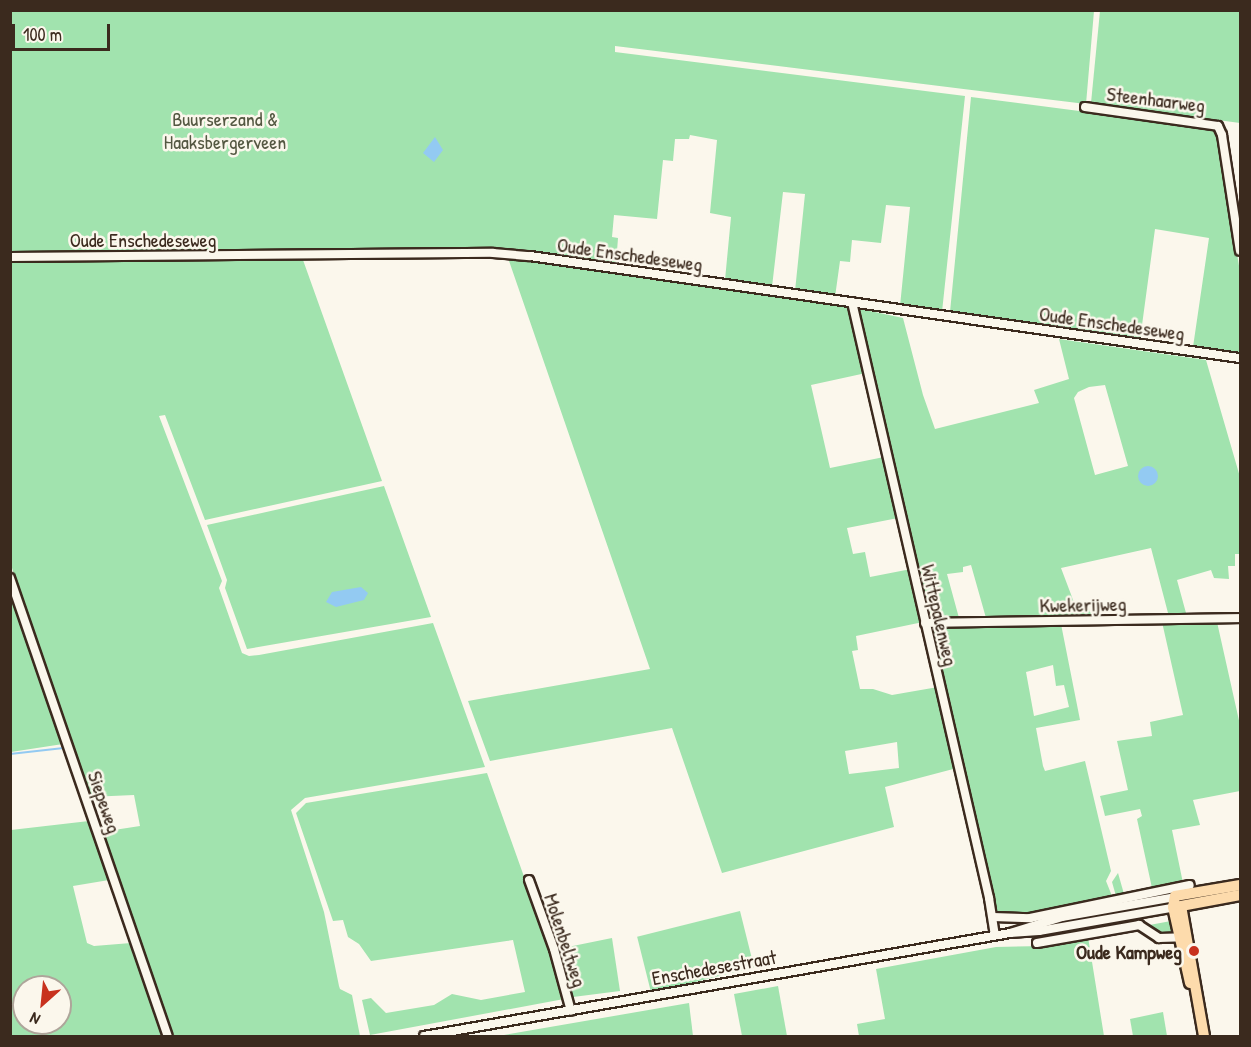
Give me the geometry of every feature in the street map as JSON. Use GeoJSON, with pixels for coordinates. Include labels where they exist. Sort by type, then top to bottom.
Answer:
{"type":"FeatureCollection","features":[{"type":"Feature","properties":{"kind":"main road","name":"Enschedesestraat"},"geometry":{"type":"LineString","coordinates":[[1176,903],[1240,885]]}},
{"type":"Feature","properties":{"kind":"main road","name":"Enschedesestraat"},"geometry":{"type":"LineString","coordinates":[[1176,903],[1240,895]]}},
{"type":"Feature","properties":{"kind":"main road"},"geometry":{"type":"LineString","coordinates":[[1176,903],[1204,1036]]}},
{"type":"Feature","properties":{"kind":"street","name":"Steenhaarweg"},"geometry":{"type":"LineString","coordinates":[[1085,107],[1213,123],[1220,128],[1240,251]]}},
{"type":"Feature","properties":{"kind":"street","name":"Oude Enschedeseweg"},"geometry":{"type":"LineString","coordinates":[[10,256],[493,254],[852,302],[1240,358]]}},
{"type":"Feature","properties":{"kind":"street","name":"Wittepalenweg"},"geometry":{"type":"LineString","coordinates":[[852,302],[993,916],[995,935]]}},
{"type":"Feature","properties":{"kind":"street","name":"Siepeweg"},"geometry":{"type":"LineString","coordinates":[[10,578],[168,1036]]}},
{"type":"Feature","properties":{"kind":"street","name":"Kwekerijweg"},"geometry":{"type":"LineString","coordinates":[[925,623],[1240,618]]}},
{"type":"Feature","properties":{"kind":"street","name":"Molenbeltweg"},"geometry":{"type":"LineString","coordinates":[[529,880],[554,949],[571,1011]]}},
{"type":"Feature","properties":{"kind":"street"},"geometry":{"type":"LineString","coordinates":[[993,916],[1030,918],[1190,885]]}},
{"type":"Feature","properties":{"kind":"street","name":"Enschedesestraat"},"geometry":{"type":"LineString","coordinates":[[424,1036],[1010,933],[1062,917],[1176,903]]}},
{"type":"Feature","properties":{"kind":"street"},"geometry":{"type":"LineString","coordinates":[[1037,943],[1139,925],[1159,938],[1183,937]]}},
{"type":"Feature","properties":{"kind":"green space","name":"Buurserzand & Haaksbergerveen"},"geometry":{"type":"Polygon","coordinates":[[[10,11],[1094,11],[1086,104],[615,46],[615,52],[965,96],[942,312],[900,306],[910,207],[886,205],[881,243],[852,240],[850,262],[840,261],[835,297],[795,291],[805,194],[783,192],[772,287],[725,280],[731,217],[710,213],[717,140],[690,135],[689,139],[675,139],[673,161],[663,160],[657,219],[614,215],[612,237],[618,238],[616,265],[542,254],[344,250],[11,252],[10,11]]]}},
{"type":"Feature","properties":{"kind":"green space"},"geometry":{"type":"Polygon","coordinates":[[[1100,11],[1240,11],[1240,123],[1091,103],[1100,11]]]}},
{"type":"Feature","properties":{"kind":"green space"},"geometry":{"type":"Polygon","coordinates":[[[971,97],[1217,129],[1240,272],[1240,354],[1193,347],[1209,238],[1155,229],[1140,340],[950,312],[971,97]]]}},
{"type":"Feature","properties":{"kind":"green space"},"geometry":{"type":"Polygon","coordinates":[[[508,258],[850,307],[866,373],[811,385],[830,468],[884,457],[898,518],[847,528],[853,554],[865,552],[870,577],[911,569],[923,622],[856,636],[858,650],[852,651],[860,689],[873,689],[892,695],[938,687],[957,768],[885,787],[894,827],[722,873],[672,728],[490,761],[468,701],[650,669],[508,258]],[[897,742],[845,751],[849,774],[899,768],[897,742]]]}},
{"type":"Feature","properties":{"kind":"green space"},"geometry":{"type":"Polygon","coordinates":[[[10,260],[303,260],[382,481],[205,520],[165,415],[159,416],[222,581],[219,588],[242,653],[249,656],[259,655],[433,623],[485,767],[305,798],[291,810],[324,912],[339,986],[340,989],[352,995],[360,1036],[170,1036],[101,832],[140,826],[134,795],[89,797],[11,565],[10,260]]]}},
{"type":"Feature","properties":{"kind":"green space"},"geometry":{"type":"Polygon","coordinates":[[[856,308],[903,318],[923,395],[935,429],[1039,403],[1034,390],[1069,379],[1059,339],[1206,360],[1240,477],[1240,554],[1235,554],[1235,566],[1228,566],[1229,579],[1214,578],[1211,570],[1177,580],[1186,613],[1168,613],[1151,548],[1061,568],[1075,605],[1079,608],[1088,607],[1091,614],[986,618],[971,565],[963,567],[963,572],[947,574],[959,618],[931,617],[856,308]],[[1105,385],[1089,387],[1078,392],[1074,398],[1095,475],[1128,466],[1105,385]]]}},
{"type":"Feature","properties":{"kind":"green space"},"geometry":{"type":"Polygon","coordinates":[[[384,486],[431,617],[247,649],[225,588],[227,580],[207,525],[384,486]]]}},
{"type":"Feature","properties":{"kind":"green space"},"geometry":{"type":"Polygon","coordinates":[[[10,588],[31,650],[63,744],[11,752],[10,588]]]}},
{"type":"Feature","properties":{"kind":"green space"},"geometry":{"type":"Polygon","coordinates":[[[1162,622],[1217,622],[1240,725],[1240,791],[1193,800],[1200,825],[1172,830],[1183,883],[1152,888],[1137,819],[1142,816],[1140,809],[1105,816],[1100,796],[1128,790],[1117,741],[1152,736],[1150,722],[1183,715],[1162,622]]]}},
{"type":"Feature","properties":{"kind":"green space"},"geometry":{"type":"Polygon","coordinates":[[[1061,624],[1080,720],[1036,728],[1043,766],[1045,771],[1085,761],[1111,871],[1106,881],[1112,896],[1041,912],[1013,915],[994,911],[984,852],[932,630],[938,625],[1061,624]],[[1053,665],[1026,672],[1034,716],[1069,707],[1064,685],[1056,686],[1053,665]]]}},
{"type":"Feature","properties":{"kind":"green space"},"geometry":{"type":"Polygon","coordinates":[[[487,773],[547,941],[564,999],[370,1035],[362,1000],[371,998],[386,1013],[434,1005],[452,994],[481,1000],[525,992],[513,940],[371,961],[359,944],[348,937],[343,920],[333,921],[296,813],[306,803],[487,773]]]}},
{"type":"Feature","properties":{"kind":"green space"},"geometry":{"type":"Polygon","coordinates":[[[89,821],[109,880],[73,886],[87,943],[94,946],[131,943],[162,1036],[11,1036],[11,830],[89,821]]]}},
{"type":"Feature","properties":{"kind":"green space"},"geometry":{"type":"Polygon","coordinates":[[[1118,873],[1124,894],[1116,896],[1112,882],[1118,873]]]}},
{"type":"Feature","properties":{"kind":"green space"},"geometry":{"type":"Polygon","coordinates":[[[740,911],[754,967],[651,993],[637,937],[740,911]]]}},
{"type":"Feature","properties":{"kind":"green space"},"geometry":{"type":"Polygon","coordinates":[[[1171,921],[1175,927],[1172,933],[1164,936],[1144,926],[1171,921]]]}},
{"type":"Feature","properties":{"kind":"green space"},"geometry":{"type":"Polygon","coordinates":[[[1088,937],[1104,1036],[859,1036],[857,1024],[885,1019],[876,969],[996,947],[1045,946],[1088,937]]]}},
{"type":"Feature","properties":{"kind":"green space"},"geometry":{"type":"Polygon","coordinates":[[[612,938],[620,991],[573,997],[558,949],[612,938]]]}},
{"type":"Feature","properties":{"kind":"green space"},"geometry":{"type":"Polygon","coordinates":[[[778,986],[787,1036],[742,1036],[734,994],[778,986]]]}},
{"type":"Feature","properties":{"kind":"green space"},"geometry":{"type":"Polygon","coordinates":[[[689,1003],[693,1036],[498,1036],[689,1003]]]}},
{"type":"Feature","properties":{"kind":"green space"},"geometry":{"type":"Polygon","coordinates":[[[1163,1012],[1167,1036],[1133,1036],[1130,1019],[1163,1012]]]}},
{"type":"Feature","properties":{"kind":"water"},"geometry":{"type":"Polygon","coordinates":[[[435,137],[443,150],[434,162],[423,153],[435,137]]]}},
{"type":"Feature","properties":{"kind":"water"},"geometry":{"type":"Polygon","coordinates":[[[1148,466],[1155,469],[1158,476],[1155,483],[1148,486],[1141,483],[1138,476],[1141,469],[1148,466]]]}},
{"type":"Feature","properties":{"kind":"water"},"geometry":{"type":"Polygon","coordinates":[[[361,587],[368,593],[364,600],[336,607],[326,602],[332,592],[361,587]]]}},
{"type":"Feature","properties":{"kind":"waterway"},"geometry":{"type":"LineString","coordinates":[[10,754],[64,748]]}},
{"type":"Feature","properties":{"kind":"place","name":"Oude Kampweg"},"geometry":{"type":"Point","coordinates":[1194,951]}}]}
